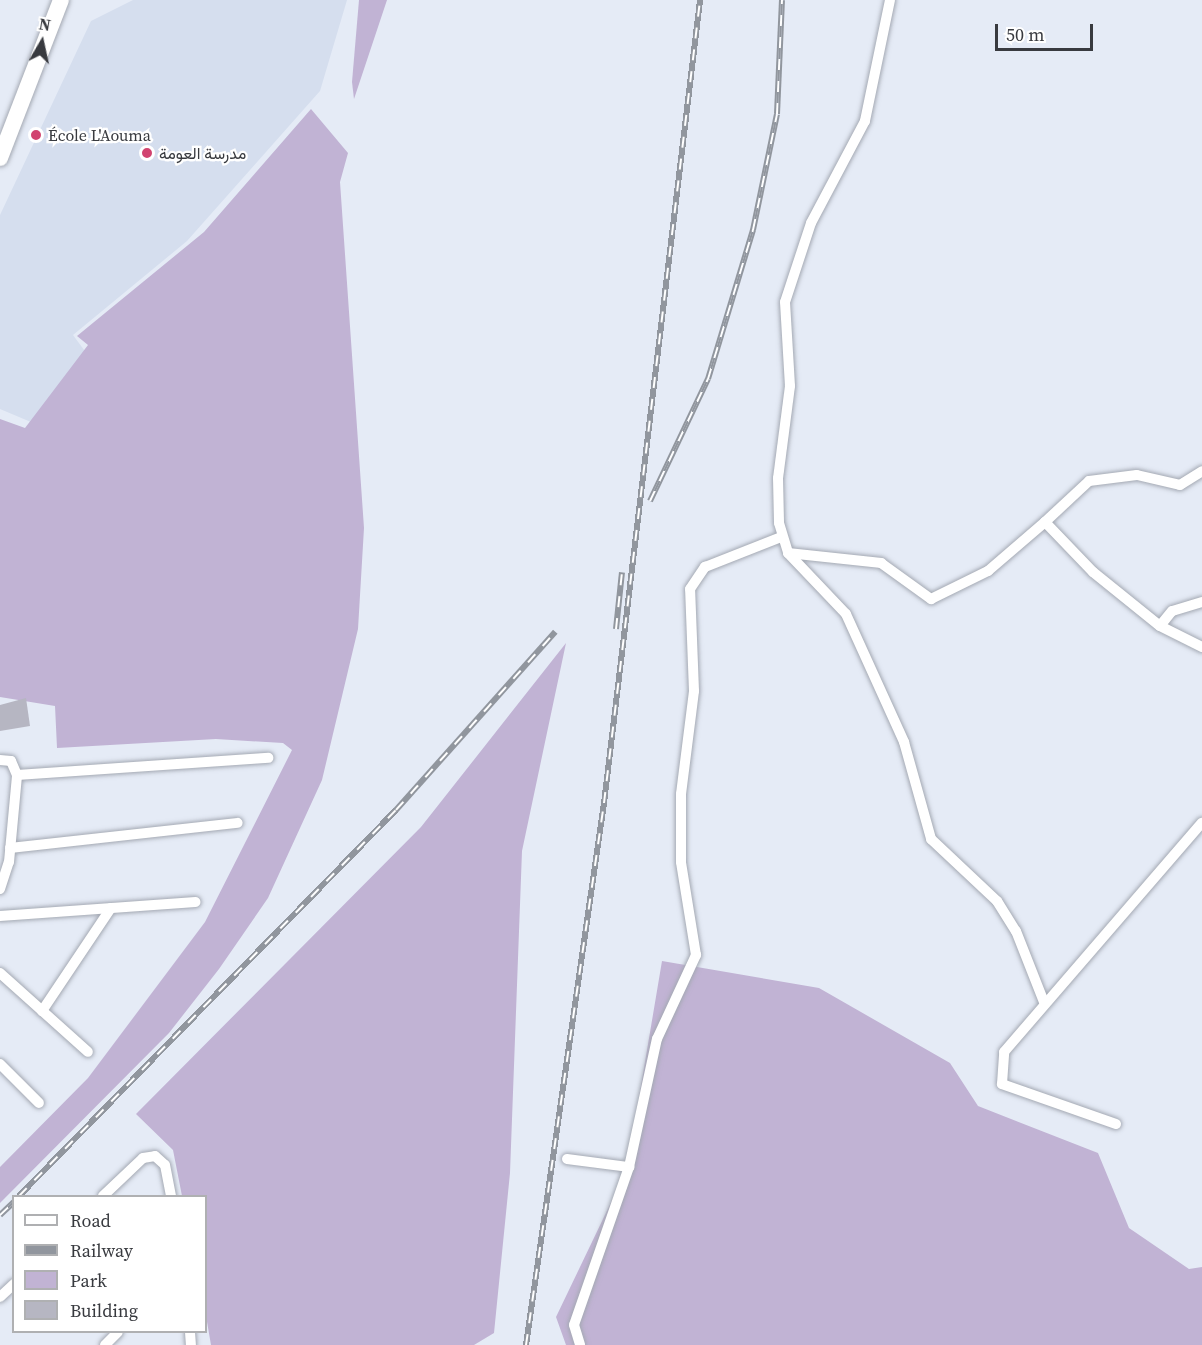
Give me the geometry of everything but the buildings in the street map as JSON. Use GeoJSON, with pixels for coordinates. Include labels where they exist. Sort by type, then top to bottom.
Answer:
{"type":"FeatureCollection","features":[{"type":"Feature","properties":{"kind":"main road"},"geometry":{"type":"LineString","coordinates":[[2,150],[61,0]]}},
{"type":"Feature","properties":{"kind":"street"},"geometry":{"type":"LineString","coordinates":[[891,0],[865,121],[811,223],[784,302],[790,386],[777,491],[781,537],[788,553],[846,614],[904,742],[931,839],[997,901],[1016,931],[1044,1002]]}},
{"type":"Feature","properties":{"kind":"street"},"geometry":{"type":"LineString","coordinates":[[788,553],[881,563],[931,598],[988,571],[1089,481],[1137,475],[1180,485],[1202,471]]}},
{"type":"Feature","properties":{"kind":"street"},"geometry":{"type":"LineString","coordinates":[[1045,522],[1093,572],[1160,626],[1202,647]]}},
{"type":"Feature","properties":{"kind":"street"},"geometry":{"type":"LineString","coordinates":[[580,1345],[574,1325],[629,1167],[657,1040],[697,946],[685,906],[681,862],[681,794],[694,691],[690,589],[705,567],[781,537]]}},
{"type":"Feature","properties":{"kind":"street"},"geometry":{"type":"LineString","coordinates":[[1160,626],[1172,611],[1202,602]]}},
{"type":"Feature","properties":{"kind":"street"},"geometry":{"type":"LineString","coordinates":[[17,775],[268,758]]}},
{"type":"Feature","properties":{"kind":"street"},"geometry":{"type":"LineString","coordinates":[[0,760],[11,761],[17,775],[10,848],[0,889]]}},
{"type":"Feature","properties":{"kind":"street"},"geometry":{"type":"LineString","coordinates":[[10,848],[238,823]]}},
{"type":"Feature","properties":{"kind":"street"},"geometry":{"type":"LineString","coordinates":[[1116,1124],[1000,1082],[1007,1045],[1202,823]]}},
{"type":"Feature","properties":{"kind":"street"},"geometry":{"type":"LineString","coordinates":[[0,916],[196,902]]}},
{"type":"Feature","properties":{"kind":"street"},"geometry":{"type":"LineString","coordinates":[[42,1011],[111,908]]}},
{"type":"Feature","properties":{"kind":"street"},"geometry":{"type":"LineString","coordinates":[[0,973],[88,1052]]}},
{"type":"Feature","properties":{"kind":"street"},"geometry":{"type":"LineString","coordinates":[[0,1064],[39,1103]]}},
{"type":"Feature","properties":{"kind":"street"},"geometry":{"type":"LineString","coordinates":[[105,1195],[143,1158],[155,1156],[165,1165],[171,1195]]}},
{"type":"Feature","properties":{"kind":"street"},"geometry":{"type":"LineString","coordinates":[[567,1159],[629,1167]]}},
{"type":"Feature","properties":{"kind":"street"},"geometry":{"type":"LineString","coordinates":[[0,1297],[12,1286]]}},
{"type":"Feature","properties":{"kind":"street"},"geometry":{"type":"LineString","coordinates":[[105,1345],[117,1333]]}},
{"type":"Feature","properties":{"kind":"shaded area","name":"مدرسة العومة"},"geometry":{"type":"Polygon","coordinates":[[[133,0],[347,0],[320,91],[187,241],[73,335],[90,358],[38,425],[0,409],[0,215],[91,21],[133,0]]]}},
{"type":"Feature","properties":{"kind":"green space"},"geometry":{"type":"Polygon","coordinates":[[[359,0],[387,0],[354,99],[352,82],[359,0]]]}},
{"type":"Feature","properties":{"kind":"green space"},"geometry":{"type":"Polygon","coordinates":[[[311,109],[348,153],[340,182],[364,528],[358,629],[322,780],[268,898],[219,969],[169,1033],[0,1203],[0,1167],[88,1078],[205,922],[292,750],[283,743],[216,739],[57,748],[55,706],[0,697],[0,419],[25,428],[88,345],[77,336],[204,232],[311,109]]]}},
{"type":"Feature","properties":{"kind":"green space"},"geometry":{"type":"Polygon","coordinates":[[[566,643],[522,851],[510,1173],[494,1333],[474,1345],[211,1345],[207,1322],[207,1195],[182,1195],[173,1150],[136,1114],[421,827],[566,643]]]}},
{"type":"Feature","properties":{"kind":"green space"},"geometry":{"type":"Polygon","coordinates":[[[662,961],[819,988],[950,1063],[978,1106],[1098,1153],[1129,1228],[1189,1269],[1202,1267],[1202,1345],[566,1345],[556,1317],[627,1169],[662,961]]]}},
{"type":"Feature","properties":{"kind":"railway"},"geometry":{"type":"LineString","coordinates":[[526,1345],[604,803],[700,0]]}},
{"type":"Feature","properties":{"kind":"railway"},"geometry":{"type":"LineString","coordinates":[[650,501],[708,379],[753,230],[777,114],[782,0]]}},
{"type":"Feature","properties":{"kind":"railway"},"geometry":{"type":"LineString","coordinates":[[616,629],[622,572]]}},
{"type":"Feature","properties":{"kind":"railway"},"geometry":{"type":"LineString","coordinates":[[20,1195],[396,810],[555,632]]}},
{"type":"Feature","properties":{"kind":"railway"},"geometry":{"type":"LineString","coordinates":[[0,1215],[12,1204]]}},
{"type":"Feature","properties":{"kind":"place","name":"École L'Aouma"},"geometry":{"type":"Point","coordinates":[36,135]}},
{"type":"Feature","properties":{"kind":"place","name":"مدرسة العومة"},"geometry":{"type":"Point","coordinates":[147,153]}}]}
